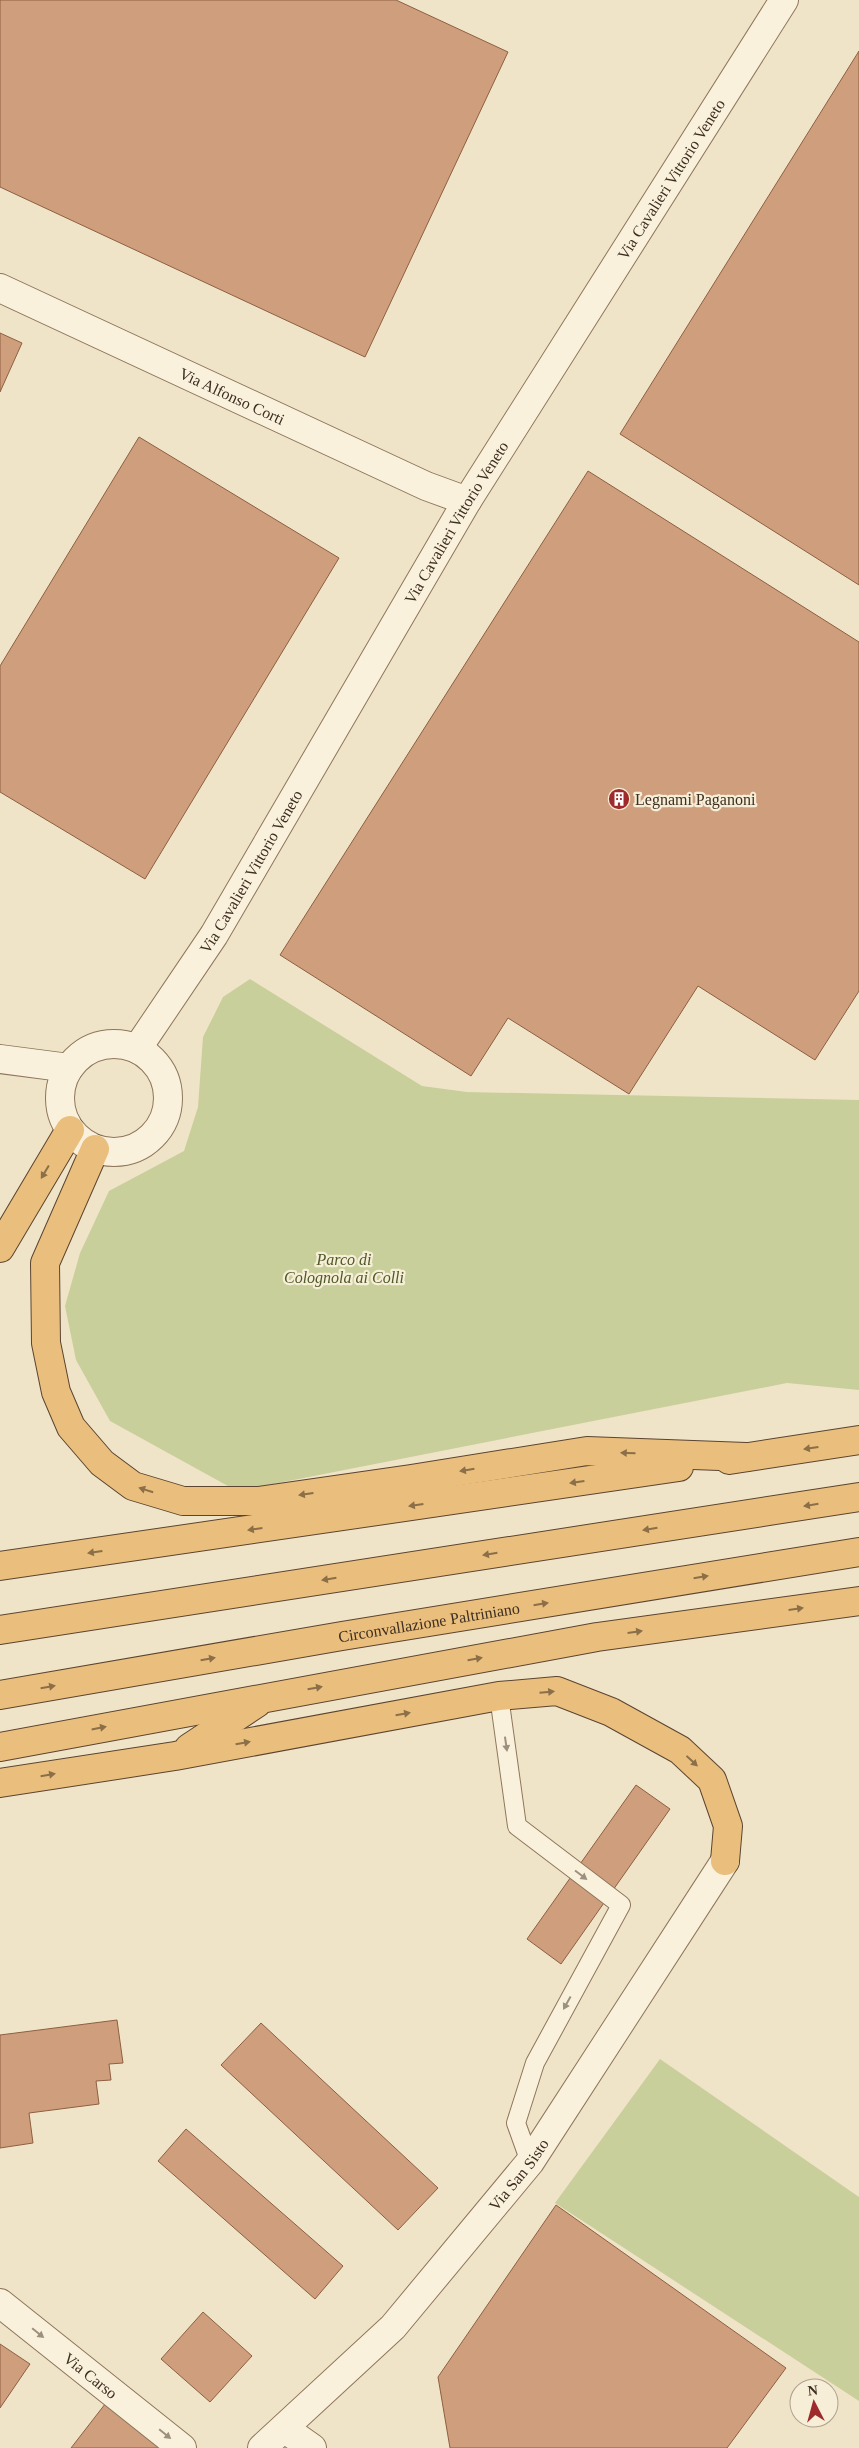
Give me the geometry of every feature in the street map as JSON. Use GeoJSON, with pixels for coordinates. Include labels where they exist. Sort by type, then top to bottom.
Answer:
{"type":"FeatureCollection","features":[{"type":"Feature","properties":{"kind":"highway"},"geometry":{"type":"LineString","coordinates":[[0,1248],[70,1130]]}},
{"type":"Feature","properties":{"kind":"highway"},"geometry":{"type":"LineString","coordinates":[[95,1149],[45,1263],[46,1343],[56,1392],[71,1427],[102,1463],[133,1486],[184,1501],[258,1501],[588,1451],[746,1457]]}},
{"type":"Feature","properties":{"kind":"highway"},"geometry":{"type":"LineString","coordinates":[[0,1566],[859,1440]]}},
{"type":"Feature","properties":{"kind":"highway"},"geometry":{"type":"LineString","coordinates":[[0,1630],[859,1497]]}},
{"type":"Feature","properties":{"kind":"highway","name":"Circonvallazione Paltriniano"},"geometry":{"type":"LineString","coordinates":[[0,1695],[859,1552]]}},
{"type":"Feature","properties":{"kind":"highway"},"geometry":{"type":"LineString","coordinates":[[0,1747],[267,1696],[597,1637],[859,1601]]}},
{"type":"Feature","properties":{"kind":"highway"},"geometry":{"type":"LineString","coordinates":[[0,1783],[175,1756],[499,1696],[557,1691],[611,1712],[680,1750],[712,1780],[728,1826],[725,1861]]}},
{"type":"Feature","properties":{"kind":"highway"},"geometry":{"type":"LineString","coordinates":[[175,1756],[193,1747],[267,1696]]}},
{"type":"Feature","properties":{"kind":"street","name":"Via Cavalieri Vittorio Veneto"},"geometry":{"type":"LineString","coordinates":[[137,1049],[214,935],[467,501],[784,0]]}},
{"type":"Feature","properties":{"kind":"street","name":"Via Alfonso Corti"},"geometry":{"type":"LineString","coordinates":[[0,288],[426,486],[467,501]]}},
{"type":"Feature","properties":{"kind":"street"},"geometry":{"type":"LineString","coordinates":[[107,1044],[122,1044],[137,1049],[152,1059],[163,1074],[168,1092],[167,1110],[160,1127],[147,1141],[131,1150],[113,1152],[95,1149],[81,1141],[70,1130],[62,1115],[59,1099],[62,1083],[69,1068],[79,1057],[92,1048],[107,1044]]}},
{"type":"Feature","properties":{"kind":"street"},"geometry":{"type":"LineString","coordinates":[[0,1059],[69,1068]]}},
{"type":"Feature","properties":{"kind":"street","name":"Via San Sisto"},"geometry":{"type":"LineString","coordinates":[[262,2448],[285,2429],[393,2327],[530,2162],[725,1861]]}},
{"type":"Feature","properties":{"kind":"street","name":"Via Carso"},"geometry":{"type":"LineString","coordinates":[[0,2303],[182,2448]]}},
{"type":"Feature","properties":{"kind":"street"},"geometry":{"type":"LineString","coordinates":[[285,2429],[312,2448]]}},
{"type":"Feature","properties":{"kind":"lane"},"geometry":{"type":"LineString","coordinates":[[499,1696],[518,1826],[622,1905],[534,2063],[516,2123],[530,2162]]}},
{"type":"Feature","properties":{"kind":"green space","name":"Parco di Colognola ai Colli"},"geometry":{"type":"Polygon","coordinates":[[[250,979],[422,1086],[467,1092],[859,1100],[859,1390],[787,1383],[237,1491],[110,1421],[76,1360],[65,1306],[80,1253],[109,1191],[184,1151],[198,1107],[203,1037],[223,997],[250,979]]]}},
{"type":"Feature","properties":{"kind":"green space"},"geometry":{"type":"Polygon","coordinates":[[[660,2059],[859,2197],[859,2401],[839,2388],[839,2378],[824,2378],[555,2203],[660,2059]]]}},
{"type":"Feature","properties":{"kind":"building"},"geometry":{"type":"Polygon","coordinates":[[[0,0],[396,0],[508,52],[365,357],[0,187],[0,0]]]}},
{"type":"Feature","properties":{"kind":"building"},"geometry":{"type":"Polygon","coordinates":[[[859,51],[859,585],[620,434],[859,51]]]}},
{"type":"Feature","properties":{"kind":"building"},"geometry":{"type":"Polygon","coordinates":[[[0,333],[22,343],[0,392],[0,333]]]}},
{"type":"Feature","properties":{"kind":"building"},"geometry":{"type":"Polygon","coordinates":[[[139,437],[339,558],[145,879],[0,792],[0,666],[139,437]]]}},
{"type":"Feature","properties":{"kind":"building","name":"Legnami Paganoni"},"geometry":{"type":"Polygon","coordinates":[[[588,471],[859,642],[859,991],[815,1060],[698,986],[629,1094],[508,1018],[471,1076],[280,955],[588,471]]]}},
{"type":"Feature","properties":{"kind":"building"},"geometry":{"type":"Polygon","coordinates":[[[636,1785],[670,1809],[561,1964],[527,1939],[636,1785]]]}},
{"type":"Feature","properties":{"kind":"building"},"geometry":{"type":"Polygon","coordinates":[[[117,2020],[123,2063],[109,2064],[111,2080],[96,2081],[99,2104],[29,2113],[33,2143],[0,2148],[0,2035],[117,2020]]]}},
{"type":"Feature","properties":{"kind":"building"},"geometry":{"type":"Polygon","coordinates":[[[261,2023],[438,2188],[398,2230],[221,2065],[261,2023]]]}},
{"type":"Feature","properties":{"kind":"building"},"geometry":{"type":"Polygon","coordinates":[[[186,2129],[343,2266],[315,2299],[158,2161],[186,2129]]]}},
{"type":"Feature","properties":{"kind":"building"},"geometry":{"type":"Polygon","coordinates":[[[556,2205],[786,2368],[727,2448],[450,2448],[438,2377],[556,2205]]]}},
{"type":"Feature","properties":{"kind":"building"},"geometry":{"type":"Polygon","coordinates":[[[203,2312],[252,2356],[210,2402],[161,2359],[203,2312]]]}},
{"type":"Feature","properties":{"kind":"building"},"geometry":{"type":"Polygon","coordinates":[[[0,2344],[30,2364],[0,2408],[0,2344]]]}},
{"type":"Feature","properties":{"kind":"building"},"geometry":{"type":"Polygon","coordinates":[[[109,2399],[171,2448],[71,2448],[109,2399]]]}},
{"type":"Feature","properties":{"kind":"place","name":"Legnami Paganoni"},"geometry":{"type":"Point","coordinates":[619,799]}}]}
